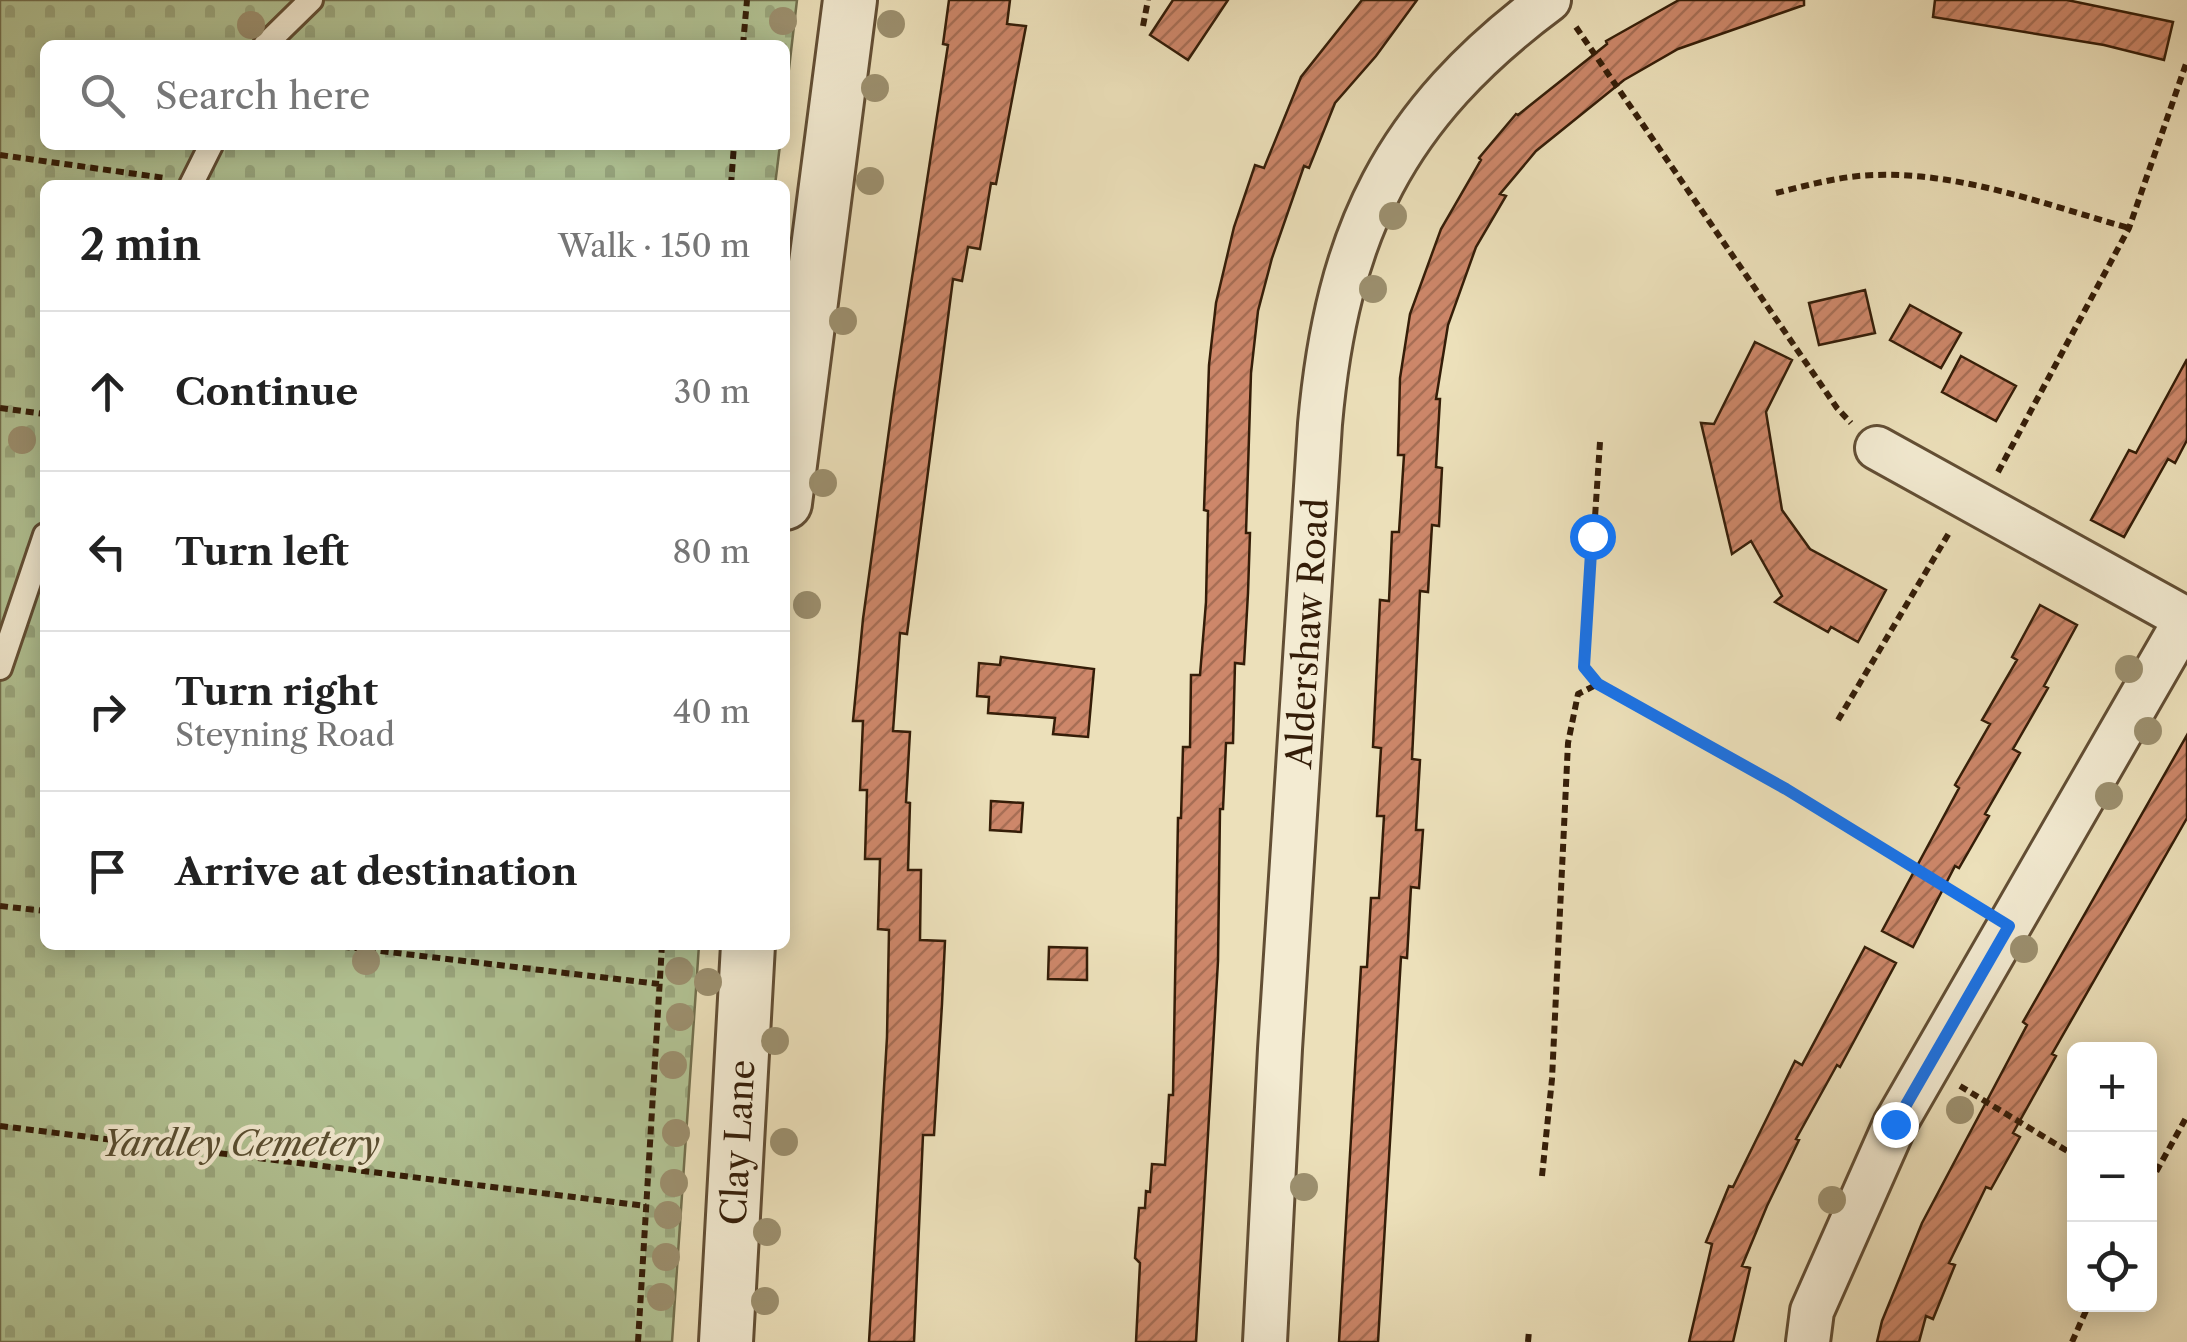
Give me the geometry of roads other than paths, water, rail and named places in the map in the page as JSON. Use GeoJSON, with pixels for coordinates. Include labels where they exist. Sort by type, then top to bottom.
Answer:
{"type":"FeatureCollection","features":[{"type":"Feature","properties":{"kind":"street"},"geometry":{"type":"LineString","coordinates":[[790,464],[850,0]]}},
{"type":"Feature","properties":{"kind":"street","name":"Aldershaw Road"},"geometry":{"type":"LineString","coordinates":[[1264,1342],[1320,424],[1326,357],[1340,288],[1373,200],[1396,156],[1424,116],[1458,76],[1502,35],[1559,8]]}},
{"type":"Feature","properties":{"kind":"street"},"geometry":{"type":"LineString","coordinates":[[1808,1342],[1812,1311],[1895,1124],[2186,618],[1877,448]]}},
{"type":"Feature","properties":{"kind":"street","name":"Clay Lane"},"geometry":{"type":"LineString","coordinates":[[726,1342],[748,950]]}},
{"type":"Feature","properties":{"kind":"lane"},"geometry":{"type":"LineString","coordinates":[[271,40],[311,0]]}},
{"type":"Feature","properties":{"kind":"lane"},"geometry":{"type":"LineString","coordinates":[[194,180],[209,150]]}},
{"type":"Feature","properties":{"kind":"lane"},"geometry":{"type":"LineString","coordinates":[[0,668],[40,550]]}},
{"type":"Feature","properties":{"kind":"park label","name":"Yardley Cemetery"},"geometry":{"type":"Point","coordinates":[241,1143]}}]}
